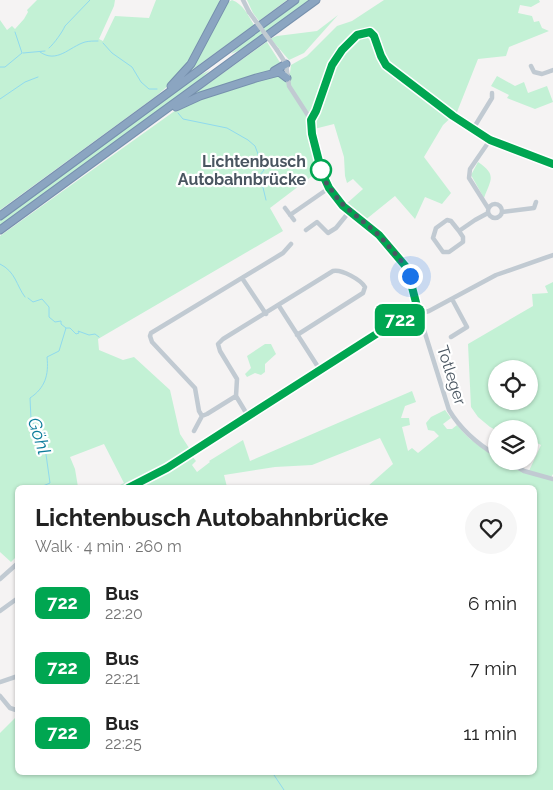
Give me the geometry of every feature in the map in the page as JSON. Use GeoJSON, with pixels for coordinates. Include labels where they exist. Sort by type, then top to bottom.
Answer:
{"type":"FeatureCollection","features":[{"type":"Feature","properties":{"kind":"highway"},"geometry":{"type":"LineString","coordinates":[[164,96],[191,64],[225,0]]}},
{"type":"Feature","properties":{"kind":"highway"},"geometry":{"type":"LineString","coordinates":[[0,216],[295,0]]}},
{"type":"Feature","properties":{"kind":"highway"},"geometry":{"type":"LineString","coordinates":[[0,230],[316,0]]}},
{"type":"Feature","properties":{"kind":"highway"},"geometry":{"type":"LineString","coordinates":[[261,40],[284,31]]}},
{"type":"Feature","properties":{"kind":"highway"},"geometry":{"type":"LineString","coordinates":[[159,114],[200,96],[266,74],[286,64]]}},
{"type":"Feature","properties":{"kind":"highway"},"geometry":{"type":"LineString","coordinates":[[266,74],[279,72],[288,78]]}},
{"type":"Feature","properties":{"kind":"street"},"geometry":{"type":"LineString","coordinates":[[243,0],[249,12],[286,64]]}},
{"type":"Feature","properties":{"kind":"street","name":"Totleger"},"geometry":{"type":"LineString","coordinates":[[286,64],[290,88],[311,120],[321,168],[329,188],[349,212],[379,235],[407,268],[419,314],[449,410],[456,422],[470,438],[488,450]]}},
{"type":"Feature","properties":{"kind":"street"},"geometry":{"type":"LineString","coordinates":[[531,66],[534,72],[542,74],[553,70]]}},
{"type":"Feature","properties":{"kind":"street"},"geometry":{"type":"LineString","coordinates":[[472,130],[492,98],[492,93]]}},
{"type":"Feature","properties":{"kind":"street"},"geometry":{"type":"LineString","coordinates":[[453,116],[490,140],[553,164]]}},
{"type":"Feature","properties":{"kind":"street"},"geometry":{"type":"LineString","coordinates":[[490,140],[468,174],[491,216],[495,218],[500,216],[502,212],[534,208],[536,202]]}},
{"type":"Feature","properties":{"kind":"street"},"geometry":{"type":"LineString","coordinates":[[290,215],[329,188]]}},
{"type":"Feature","properties":{"kind":"street"},"geometry":{"type":"LineString","coordinates":[[459,231],[488,211],[491,205],[500,205],[502,212]]}},
{"type":"Feature","properties":{"kind":"street"},"geometry":{"type":"LineString","coordinates":[[286,208],[294,220]]}},
{"type":"Feature","properties":{"kind":"street"},"geometry":{"type":"LineString","coordinates":[[306,230],[317,222],[328,234],[336,228],[349,212]]}},
{"type":"Feature","properties":{"kind":"street"},"geometry":{"type":"LineString","coordinates":[[447,220],[451,221],[459,231],[463,237],[463,242],[449,252],[443,252],[433,238],[436,228],[447,220]]}},
{"type":"Feature","properties":{"kind":"street"},"geometry":{"type":"LineString","coordinates":[[202,416],[198,411],[195,388],[152,342],[150,336],[153,330],[283,253],[291,244]]}},
{"type":"Feature","properties":{"kind":"street"},"geometry":{"type":"LineString","coordinates":[[134,485],[167,468],[392,324],[406,317],[429,311],[496,275],[553,254]]}},
{"type":"Feature","properties":{"kind":"street"},"geometry":{"type":"LineString","coordinates":[[248,416],[236,396],[237,379],[220,351],[218,344],[336,270],[363,283],[365,288],[363,293],[297,334]]}},
{"type":"Feature","properties":{"kind":"street"},"geometry":{"type":"LineString","coordinates":[[242,278],[266,314]]}},
{"type":"Feature","properties":{"kind":"street"},"geometry":{"type":"LineString","coordinates":[[451,337],[467,327],[452,299]]}},
{"type":"Feature","properties":{"kind":"street"},"geometry":{"type":"LineString","coordinates":[[279,306],[320,370]]}},
{"type":"Feature","properties":{"kind":"street"},"geometry":{"type":"LineString","coordinates":[[194,431],[202,416],[236,396]]}},
{"type":"Feature","properties":{"kind":"street"},"geometry":{"type":"LineString","coordinates":[[524,470],[553,478]]}},
{"type":"Feature","properties":{"kind":"street"},"geometry":{"type":"LineString","coordinates":[[0,579],[15,566]]}},
{"type":"Feature","properties":{"kind":"street"},"geometry":{"type":"LineString","coordinates":[[0,611],[15,600]]}},
{"type":"Feature","properties":{"kind":"street"},"geometry":{"type":"LineString","coordinates":[[0,682],[15,677]]}},
{"type":"Feature","properties":{"kind":"street"},"geometry":{"type":"LineString","coordinates":[[0,696],[10,708],[15,710]]}},
{"type":"Feature","properties":{"kind":"green space"},"geometry":{"type":"Polygon","coordinates":[[[37,0],[115,0],[99,39],[103,41],[115,16],[149,18],[156,0],[219,0],[220,3],[192,57],[175,80],[155,97],[0,210],[0,20],[7,30],[12,26],[15,29],[24,19],[28,12],[27,10],[37,0]]]}},
{"type":"Feature","properties":{"kind":"green space"},"geometry":{"type":"Polygon","coordinates":[[[232,0],[242,7],[254,25],[189,72],[227,3],[232,0]]]}},
{"type":"Feature","properties":{"kind":"green space"},"geometry":{"type":"Polygon","coordinates":[[[247,0],[287,0],[259,21],[247,0]]]}},
{"type":"Feature","properties":{"kind":"green space"},"geometry":{"type":"Polygon","coordinates":[[[300,0],[312,0],[245,48],[231,54],[244,40],[300,0]]]}},
{"type":"Feature","properties":{"kind":"green space"},"geometry":{"type":"Polygon","coordinates":[[[384,0],[539,0],[540,2],[531,7],[520,5],[518,13],[532,16],[534,22],[539,21],[542,28],[549,31],[509,47],[506,56],[478,59],[457,112],[443,125],[424,157],[451,193],[442,204],[425,197],[415,219],[395,196],[364,221],[345,205],[363,189],[353,179],[347,183],[344,157],[334,124],[310,130],[320,170],[270,208],[283,231],[98,339],[99,350],[123,360],[134,357],[170,390],[180,434],[191,451],[184,455],[187,459],[192,456],[196,461],[192,465],[197,472],[209,461],[243,440],[250,461],[412,391],[416,402],[405,406],[401,418],[409,418],[410,425],[402,427],[408,451],[412,448],[418,453],[439,436],[434,431],[428,430],[426,423],[431,417],[445,410],[451,418],[443,424],[447,429],[452,429],[457,425],[479,446],[488,451],[488,470],[522,470],[528,473],[529,470],[538,470],[538,451],[541,445],[538,444],[538,420],[488,420],[488,425],[478,417],[471,407],[468,344],[533,306],[532,294],[548,293],[545,286],[553,282],[553,474],[550,479],[553,481],[553,790],[0,790],[0,733],[15,718],[15,775],[537,775],[537,485],[369,485],[393,464],[380,438],[312,465],[275,467],[224,475],[226,485],[120,485],[124,483],[104,444],[70,457],[75,469],[78,485],[15,485],[15,558],[11,562],[0,552],[0,236],[176,110],[274,74],[283,77],[290,73],[291,65],[307,56],[337,26],[352,21],[384,0]]]}},
{"type":"Feature","properties":{"kind":"green space"},"geometry":{"type":"Polygon","coordinates":[[[338,15],[304,53],[289,60],[271,39],[267,42],[281,64],[275,69],[194,94],[272,38],[317,31],[338,15]]]}},
{"type":"Feature","properties":{"kind":"green space"},"geometry":{"type":"Polygon","coordinates":[[[210,70],[192,88],[0,228],[0,219],[192,79],[210,70]]]}},
{"type":"Feature","properties":{"kind":"green space"},"geometry":{"type":"Polygon","coordinates":[[[497,76],[515,86],[524,82],[528,93],[547,86],[553,102],[535,109],[507,98],[509,95],[491,86],[497,76]]]}},
{"type":"Feature","properties":{"kind":"green space"},"geometry":{"type":"Polygon","coordinates":[[[478,162],[488,170],[491,178],[484,198],[471,175],[478,162]]]}},
{"type":"Feature","properties":{"kind":"green space"},"geometry":{"type":"Polygon","coordinates":[[[265,344],[271,344],[276,354],[265,364],[265,372],[261,375],[255,373],[247,377],[245,374],[251,368],[247,356],[265,344]]]}},
{"type":"Feature","properties":{"kind":"waterway"},"geometry":{"type":"LineString","coordinates":[[49,48],[65,26],[90,0]]}},
{"type":"Feature","properties":{"kind":"waterway","name":"Göhl"},"geometry":{"type":"LineString","coordinates":[[0,67],[5,67],[22,53],[15,32]]}},
{"type":"Feature","properties":{"kind":"waterway","name":"Göhl"},"geometry":{"type":"LineString","coordinates":[[40,52],[52,56],[63,53],[85,42],[98,41]]}},
{"type":"Feature","properties":{"kind":"waterway","name":"Göhl"},"geometry":{"type":"LineString","coordinates":[[103,43],[112,53],[132,67],[141,82],[149,89],[157,89]]}},
{"type":"Feature","properties":{"kind":"waterway"},"geometry":{"type":"LineString","coordinates":[[23,53],[45,51]]}},
{"type":"Feature","properties":{"kind":"waterway"},"geometry":{"type":"LineString","coordinates":[[0,99],[25,82],[38,77]]}},
{"type":"Feature","properties":{"kind":"waterway","name":"Göhl"},"geometry":{"type":"LineString","coordinates":[[178,113],[183,119],[227,128],[255,146],[264,170],[260,175],[266,200]]}},
{"type":"Feature","properties":{"kind":"waterway","name":"Göhl"},"geometry":{"type":"LineString","coordinates":[[0,264],[13,275],[25,297]]}},
{"type":"Feature","properties":{"kind":"waterway","name":"Göhl"},"geometry":{"type":"LineString","coordinates":[[28,298],[33,302],[42,299],[49,307],[49,317],[55,322],[61,321],[61,324],[66,328],[59,351],[47,357],[45,380],[39,390],[30,398],[31,419],[44,440],[50,483],[45,485]]}},
{"type":"Feature","properties":{"kind":"waterway"},"geometry":{"type":"LineString","coordinates":[[66,328],[70,328],[76,334],[79,333],[78,331],[89,335],[95,334],[99,337]]}},
{"type":"Feature","properties":{"kind":"waterway","name":"Göhl"},"geometry":{"type":"LineString","coordinates":[[274,775],[284,790]]}},
{"type":"Feature","properties":{"kind":"bus line","name":"722"},"geometry":{"type":"LineString","coordinates":[[134,485],[167,468],[398,320],[419,314],[407,268],[379,235],[349,212],[329,188],[322,173],[312,134],[311,120],[332,65],[346,45],[357,35],[370,32],[374,36],[386,65],[472,130],[506,148],[553,164]]}},
{"type":"Feature","properties":{"kind":"place","name":"Lichtenbusch Autobahnbrücke"},"geometry":{"type":"Point","coordinates":[321,170]}},
{"type":"Feature","properties":{"kind":"route"},"geometry":{"type":"LineString","coordinates":[[321,170],[321,168],[329,188],[340,202],[349,212],[379,235],[404,264],[410,276]]}}]}
